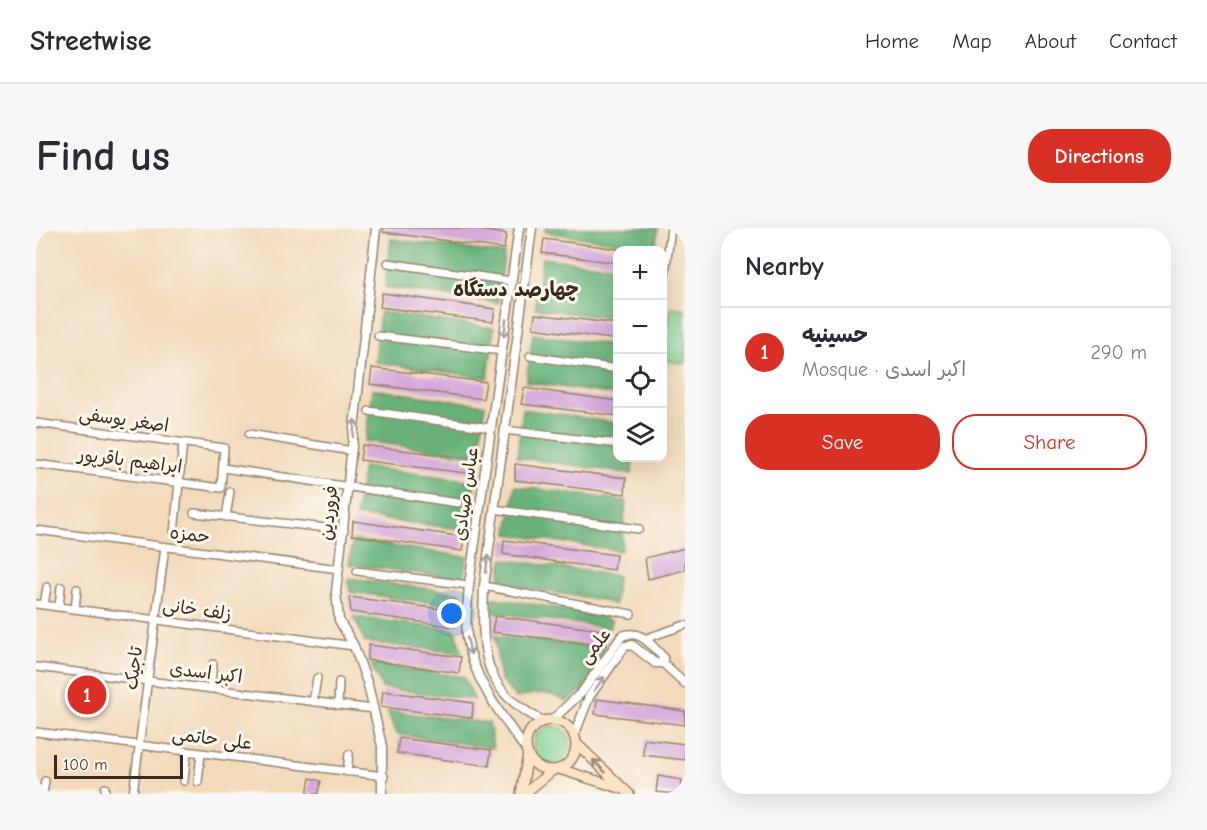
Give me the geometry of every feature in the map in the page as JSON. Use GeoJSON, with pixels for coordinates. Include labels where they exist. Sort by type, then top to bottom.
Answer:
{"type":"FeatureCollection","features":[{"type":"Feature","properties":{"kind":"main road"},"geometry":{"type":"LineString","coordinates":[[522,794],[528,736],[537,724],[548,721],[563,723],[575,740],[626,791]]}},
{"type":"Feature","properties":{"kind":"main road"},"geometry":{"type":"LineString","coordinates":[[522,794],[571,761],[575,752],[575,740]]}},
{"type":"Feature","properties":{"kind":"main road"},"geometry":{"type":"LineString","coordinates":[[527,752],[538,766],[556,769],[626,791]]}},
{"type":"Feature","properties":{"kind":"street","name":"فروردین"},"geometry":{"type":"LineString","coordinates":[[376,228],[339,569],[337,610],[342,628],[354,646],[368,685],[382,746],[384,776],[382,794]]}},
{"type":"Feature","properties":{"kind":"street","name":"عباس صیادی"},"geometry":{"type":"LineString","coordinates":[[519,228],[469,585],[467,628],[471,654],[486,693],[527,752]]}},
{"type":"Feature","properties":{"kind":"street","name":"عباس صیادی"},"geometry":{"type":"LineString","coordinates":[[532,228],[484,586],[483,628],[484,651],[489,669],[504,694],[534,718],[548,721]]}},
{"type":"Feature","properties":{"kind":"street"},"geometry":{"type":"LineString","coordinates":[[667,262],[671,228]]}},
{"type":"Feature","properties":{"kind":"street"},"geometry":{"type":"LineString","coordinates":[[388,263],[511,281]]}},
{"type":"Feature","properties":{"kind":"street"},"geometry":{"type":"LineString","coordinates":[[378,336],[502,351]]}},
{"type":"Feature","properties":{"kind":"street"},"geometry":{"type":"LineString","coordinates":[[530,356],[613,368]]}},
{"type":"Feature","properties":{"kind":"street"},"geometry":{"type":"LineString","coordinates":[[369,411],[492,428]]}},
{"type":"Feature","properties":{"kind":"street","name":"اصغر یوسفی"},"geometry":{"type":"LineString","coordinates":[[36,423],[224,448],[223,468]]}},
{"type":"Feature","properties":{"kind":"street"},"geometry":{"type":"LineString","coordinates":[[505,430],[613,443]]}},
{"type":"Feature","properties":{"kind":"street"},"geometry":{"type":"LineString","coordinates":[[249,434],[352,451]]}},
{"type":"Feature","properties":{"kind":"street"},"geometry":{"type":"LineString","coordinates":[[174,533],[183,443]]}},
{"type":"Feature","properties":{"kind":"street","name":"ابراهیم باقرپور"},"geometry":{"type":"LineString","coordinates":[[36,464],[221,488],[223,468]]}},
{"type":"Feature","properties":{"kind":"street"},"geometry":{"type":"LineString","coordinates":[[223,468],[458,503]]}},
{"type":"Feature","properties":{"kind":"street"},"geometry":{"type":"LineString","coordinates":[[226,517],[230,492]]}},
{"type":"Feature","properties":{"kind":"street"},"geometry":{"type":"LineString","coordinates":[[494,509],[639,529]]}},
{"type":"Feature","properties":{"kind":"street"},"geometry":{"type":"LineString","coordinates":[[194,513],[344,530]]}},
{"type":"Feature","properties":{"kind":"street","name":"حمزه"},"geometry":{"type":"LineString","coordinates":[[36,530],[339,569]]}},
{"type":"Feature","properties":{"kind":"street","name":"تاجیک"},"geometry":{"type":"LineString","coordinates":[[133,794],[165,547]]}},
{"type":"Feature","properties":{"kind":"street"},"geometry":{"type":"LineString","coordinates":[[357,571],[469,585]]}},
{"type":"Feature","properties":{"kind":"street"},"geometry":{"type":"LineString","coordinates":[[484,586],[631,614]]}},
{"type":"Feature","properties":{"kind":"street"},"geometry":{"type":"LineString","coordinates":[[40,604],[47,587]]}},
{"type":"Feature","properties":{"kind":"street"},"geometry":{"type":"LineString","coordinates":[[59,607],[61,587]]}},
{"type":"Feature","properties":{"kind":"street"},"geometry":{"type":"LineString","coordinates":[[75,609],[77,589]]}},
{"type":"Feature","properties":{"kind":"street","name":"زلف خانی"},"geometry":{"type":"LineString","coordinates":[[40,604],[354,646]]}},
{"type":"Feature","properties":{"kind":"street"},"geometry":{"type":"LineString","coordinates":[[632,645],[640,636],[685,625]]}},
{"type":"Feature","properties":{"kind":"street","name":"علمی"},"geometry":{"type":"LineString","coordinates":[[548,721],[582,692],[622,636],[630,633],[640,636]]}},
{"type":"Feature","properties":{"kind":"street"},"geometry":{"type":"LineString","coordinates":[[640,636],[663,657],[663,663],[685,683]]}},
{"type":"Feature","properties":{"kind":"street","name":"علمی"},"geometry":{"type":"LineString","coordinates":[[575,740],[590,697],[625,646],[632,645],[655,663],[663,663]]}},
{"type":"Feature","properties":{"kind":"street"},"geometry":{"type":"LineString","coordinates":[[210,689],[213,664]]}},
{"type":"Feature","properties":{"kind":"street","name":"اکبر اسدی"},"geometry":{"type":"LineString","coordinates":[[36,667],[373,710]]}},
{"type":"Feature","properties":{"kind":"street"},"geometry":{"type":"LineString","coordinates":[[313,702],[317,678]]}},
{"type":"Feature","properties":{"kind":"street"},"geometry":{"type":"LineString","coordinates":[[338,705],[339,681]]}},
{"type":"Feature","properties":{"kind":"street","name":"علی حاتمی"},"geometry":{"type":"LineString","coordinates":[[36,732],[384,776]]}},
{"type":"Feature","properties":{"kind":"street"},"geometry":{"type":"LineString","coordinates":[[184,781],[187,751]]}},
{"type":"Feature","properties":{"kind":"street"},"geometry":{"type":"LineString","coordinates":[[198,782],[201,753]]}},
{"type":"Feature","properties":{"kind":"street"},"geometry":{"type":"LineString","coordinates":[[347,772],[349,754]]}},
{"type":"Feature","properties":{"kind":"street"},"geometry":{"type":"LineString","coordinates":[[43,794],[45,781]]}},
{"type":"Feature","properties":{"kind":"green space"},"geometry":{"type":"Polygon","coordinates":[[[545,228],[658,228],[655,246],[545,232],[545,228]]]}},
{"type":"Feature","properties":{"kind":"green space"},"geometry":{"type":"Polygon","coordinates":[[[391,239],[504,254],[498,303],[385,287],[391,239]]]}},
{"type":"Feature","properties":{"kind":"green space"},"geometry":{"type":"Polygon","coordinates":[[[542,258],[613,267],[613,318],[535,308],[542,258]]]}},
{"type":"Feature","properties":{"kind":"green space"},"geometry":{"type":"Polygon","coordinates":[[[671,307],[685,309],[685,364],[667,361],[667,334],[671,307]]]}},
{"type":"Feature","properties":{"kind":"green space"},"geometry":{"type":"Polygon","coordinates":[[[380,312],[494,328],[488,378],[375,362],[380,312]]]}},
{"type":"Feature","properties":{"kind":"green space"},"geometry":{"type":"Polygon","coordinates":[[[533,334],[613,345],[613,394],[526,382],[533,334]]]}},
{"type":"Feature","properties":{"kind":"green space"},"geometry":{"type":"Polygon","coordinates":[[[372,389],[485,405],[479,456],[365,441],[372,389]]]}},
{"type":"Feature","properties":{"kind":"green space"},"geometry":{"type":"Polygon","coordinates":[[[523,409],[613,422],[613,462],[633,462],[632,474],[517,457],[523,409]]]}},
{"type":"Feature","properties":{"kind":"green space"},"geometry":{"type":"Polygon","coordinates":[[[363,467],[475,481],[467,530],[356,516],[363,467]]]}},
{"type":"Feature","properties":{"kind":"green space"},"geometry":{"type":"Polygon","coordinates":[[[515,486],[626,501],[621,551],[508,534],[515,486]]]}},
{"type":"Feature","properties":{"kind":"green space"},"geometry":{"type":"Polygon","coordinates":[[[353,540],[467,557],[463,579],[349,564],[353,540]]]}},
{"type":"Feature","properties":{"kind":"green space"},"geometry":{"type":"Polygon","coordinates":[[[503,559],[617,576],[615,605],[601,600],[499,584],[503,559]]]}},
{"type":"Feature","properties":{"kind":"green space"},"geometry":{"type":"Polygon","coordinates":[[[348,578],[461,593],[462,607],[350,592],[348,578]]]}},
{"type":"Feature","properties":{"kind":"green space"},"geometry":{"type":"Polygon","coordinates":[[[494,598],[599,615],[612,621],[609,628],[492,612],[494,598]]]}},
{"type":"Feature","properties":{"kind":"green space"},"geometry":{"type":"Polygon","coordinates":[[[354,617],[455,630],[462,653],[365,642],[354,617]]]}},
{"type":"Feature","properties":{"kind":"green space"},"geometry":{"type":"Polygon","coordinates":[[[495,636],[605,648],[584,689],[567,701],[554,695],[542,694],[516,698],[500,679],[495,636]]]}},
{"type":"Feature","properties":{"kind":"green space"},"geometry":{"type":"Polygon","coordinates":[[[371,664],[464,677],[474,699],[382,688],[371,664]]]}},
{"type":"Feature","properties":{"kind":"green space"},"geometry":{"type":"Polygon","coordinates":[[[387,711],[489,723],[493,748],[396,734],[387,711]]]}},
{"type":"Feature","properties":{"kind":"green space"},"geometry":{"type":"Polygon","coordinates":[[[552,726],[565,732],[571,745],[565,758],[552,764],[539,758],[533,745],[539,732],[552,726]]]}},
{"type":"Feature","properties":{"kind":"building"},"geometry":{"type":"Polygon","coordinates":[[[383,228],[465,228],[506,234],[504,249],[383,232],[383,228]]]}},
{"type":"Feature","properties":{"kind":"building"},"geometry":{"type":"Polygon","coordinates":[[[544,239],[613,248],[613,262],[542,253],[544,239]]]}},
{"type":"Feature","properties":{"kind":"building"},"geometry":{"type":"Polygon","coordinates":[[[382,293],[495,309],[493,322],[380,307],[382,293]]]}},
{"type":"Feature","properties":{"kind":"building"},"geometry":{"type":"Polygon","coordinates":[[[535,314],[613,323],[613,339],[533,328],[535,314]]]}},
{"type":"Feature","properties":{"kind":"building"},"geometry":{"type":"Polygon","coordinates":[[[372,368],[486,382],[483,399],[370,384],[372,368]]]}},
{"type":"Feature","properties":{"kind":"building"},"geometry":{"type":"Polygon","coordinates":[[[524,388],[613,400],[613,415],[521,404],[524,388]]]}},
{"type":"Feature","properties":{"kind":"building"},"geometry":{"type":"Polygon","coordinates":[[[362,445],[475,459],[474,474],[360,460],[362,445]]]}},
{"type":"Feature","properties":{"kind":"building"},"geometry":{"type":"Polygon","coordinates":[[[515,464],[626,478],[625,494],[515,480],[515,464]]]}},
{"type":"Feature","properties":{"kind":"building"},"geometry":{"type":"Polygon","coordinates":[[[353,521],[464,537],[462,551],[352,535],[353,521]]]}},
{"type":"Feature","properties":{"kind":"building"},"geometry":{"type":"Polygon","coordinates":[[[504,540],[616,555],[614,570],[503,554],[504,540]]]}},
{"type":"Feature","properties":{"kind":"building"},"geometry":{"type":"Polygon","coordinates":[[[685,548],[685,570],[648,579],[645,558],[685,548]]]}},
{"type":"Feature","properties":{"kind":"building"},"geometry":{"type":"Polygon","coordinates":[[[349,597],[456,611],[455,627],[351,612],[349,597]]]}},
{"type":"Feature","properties":{"kind":"building"},"geometry":{"type":"Polygon","coordinates":[[[495,616],[608,631],[606,646],[492,632],[495,616]]]}},
{"type":"Feature","properties":{"kind":"building"},"geometry":{"type":"Polygon","coordinates":[[[369,645],[461,657],[459,673],[367,660],[369,645]]]}},
{"type":"Feature","properties":{"kind":"building"},"geometry":{"type":"Polygon","coordinates":[[[80,684],[97,686],[94,706],[77,704],[80,684]]]}},
{"type":"Feature","properties":{"kind":"building"},"geometry":{"type":"Polygon","coordinates":[[[383,691],[473,703],[472,718],[381,707],[383,691]]]}},
{"type":"Feature","properties":{"kind":"building"},"geometry":{"type":"Polygon","coordinates":[[[597,699],[685,711],[685,725],[595,714],[597,699]]]}},
{"type":"Feature","properties":{"kind":"building"},"geometry":{"type":"Polygon","coordinates":[[[399,738],[491,750],[489,766],[397,753],[399,738]]]}},
{"type":"Feature","properties":{"kind":"building"},"geometry":{"type":"Polygon","coordinates":[[[644,739],[685,744],[685,760],[643,755],[644,739]]]}},
{"type":"Feature","properties":{"kind":"building"},"geometry":{"type":"Polygon","coordinates":[[[658,776],[682,780],[680,794],[656,792],[658,776]]]}},
{"type":"Feature","properties":{"kind":"building"},"geometry":{"type":"Polygon","coordinates":[[[310,778],[321,781],[318,794],[307,794],[310,778]]]}},
{"type":"Feature","properties":{"kind":"place","name":"حسینیه"},"geometry":{"type":"Point","coordinates":[87,695]}},
{"type":"Feature","properties":{"kind":"district","name":"چهارصد دستگاه"},"geometry":{"type":"Point","coordinates":[516,289]}}]}
